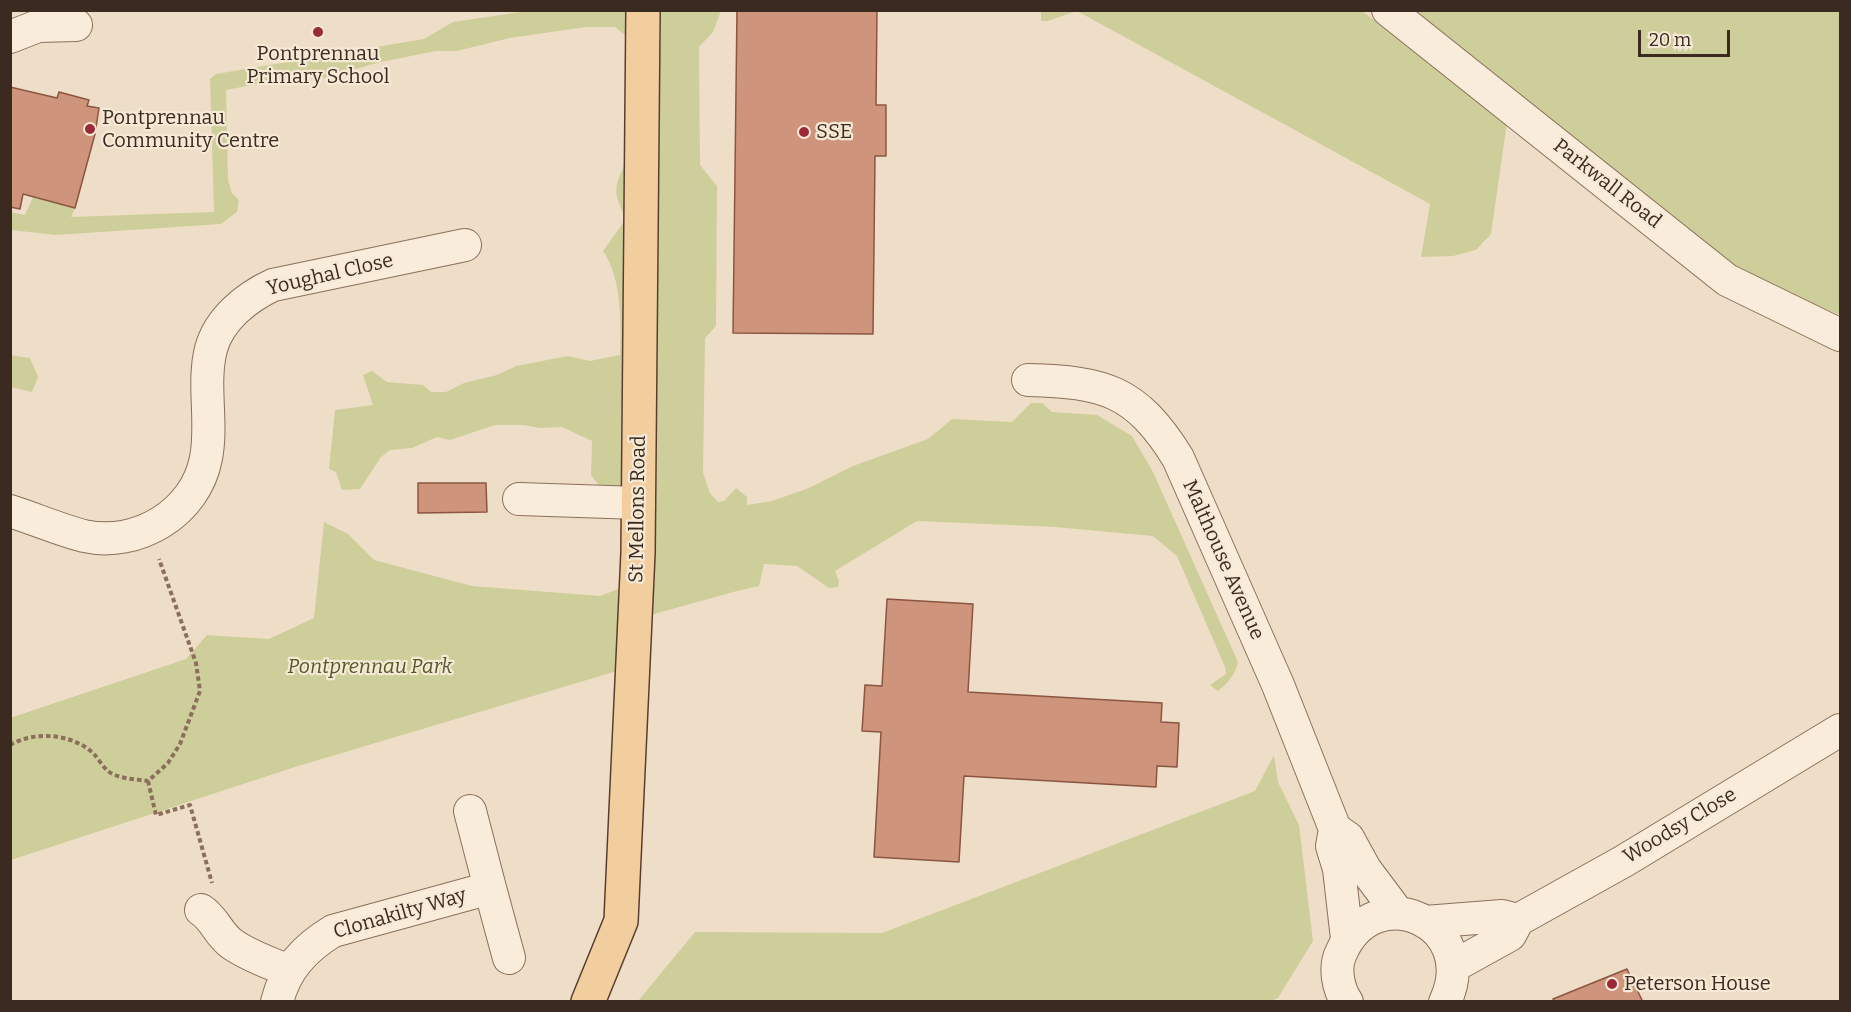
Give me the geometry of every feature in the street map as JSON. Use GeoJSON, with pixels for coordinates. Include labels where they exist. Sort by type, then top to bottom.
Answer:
{"type":"FeatureCollection","features":[{"type":"Feature","properties":{"kind":"main road","name":"St Mellons Road"},"geometry":{"type":"LineString","coordinates":[[588,1002],[621,921],[639,502],[644,10]]}},
{"type":"Feature","properties":{"kind":"street","name":"Parkwall Road"},"geometry":{"type":"LineString","coordinates":[[1388,10],[1727,279],[1840,334]]}},
{"type":"Feature","properties":{"kind":"street"},"geometry":{"type":"LineString","coordinates":[[20,26],[76,25]]}},
{"type":"Feature","properties":{"kind":"street","name":"Youghal Close"},"geometry":{"type":"LineString","coordinates":[[10,511],[85,536],[129,537],[149,530],[166,520],[198,481],[206,458],[212,348],[223,326],[245,301],[273,285],[465,245]]}},
{"type":"Feature","properties":{"kind":"street","name":"Malthouse Avenue"},"geometry":{"type":"LineString","coordinates":[[1028,380],[1101,388],[1140,408],[1160,428],[1178,458],[1278,686],[1335,829],[1332,846],[1339,869],[1347,939]]}},
{"type":"Feature","properties":{"kind":"street"},"geometry":{"type":"LineString","coordinates":[[537,491],[639,502]]}},
{"type":"Feature","properties":{"kind":"street","name":"Woodsy Close"},"geometry":{"type":"LineString","coordinates":[[1454,966],[1510,935],[1518,920],[1623,861],[1840,730]]}},
{"type":"Feature","properties":{"kind":"street","name":"Clonakilty Way"},"geometry":{"type":"LineString","coordinates":[[470,811],[509,958]]}},
{"type":"Feature","properties":{"kind":"street","name":"Malthouse Avenue"},"geometry":{"type":"LineString","coordinates":[[1335,829],[1348,838],[1365,868],[1412,917],[1440,934],[1450,948],[1454,966]]}},
{"type":"Feature","properties":{"kind":"street","name":"Clonakilty Way"},"geometry":{"type":"LineString","coordinates":[[277,1002],[289,971],[316,941],[333,931],[490,888]]}},
{"type":"Feature","properties":{"kind":"street"},"geometry":{"type":"LineString","coordinates":[[207,914],[218,931],[232,945],[289,971]]}},
{"type":"Feature","properties":{"kind":"street"},"geometry":{"type":"LineString","coordinates":[[1340,1000],[1339,957],[1347,939],[1360,925],[1378,915],[1502,916],[1518,920]]}},
{"type":"Feature","properties":{"kind":"street"},"geometry":{"type":"LineString","coordinates":[[1445,1001],[1452,984],[1454,966]]}},
{"type":"Feature","properties":{"kind":"path"},"geometry":{"type":"LineString","coordinates":[[10,746],[40,735],[68,740],[92,752],[107,771],[126,778],[148,781],[168,763],[180,744],[200,691],[196,663],[149,530]]}},
{"type":"Feature","properties":{"kind":"path"},"geometry":{"type":"LineString","coordinates":[[148,781],[156,815],[190,805],[212,877],[207,914]]}},
{"type":"Feature","properties":{"kind":"green space"},"geometry":{"type":"Polygon","coordinates":[[[527,11],[721,11],[713,32],[699,47],[700,165],[717,186],[716,326],[705,338],[703,473],[710,493],[718,502],[724,501],[736,488],[747,497],[747,505],[772,501],[809,488],[853,466],[928,439],[952,419],[1012,422],[1031,403],[1042,403],[1052,412],[1097,415],[1132,436],[1153,472],[1238,662],[1233,675],[1225,685],[1218,691],[1210,685],[1226,674],[1225,667],[1177,556],[1153,536],[1055,527],[917,521],[835,571],[839,581],[838,587],[829,588],[797,566],[764,564],[759,586],[643,617],[618,492],[604,492],[591,475],[592,441],[562,427],[495,425],[450,440],[437,437],[412,448],[390,450],[381,457],[360,489],[342,490],[336,472],[329,469],[335,410],[373,405],[363,375],[372,371],[387,382],[423,385],[431,392],[446,392],[464,383],[497,375],[516,366],[568,356],[590,361],[620,355],[617,287],[614,274],[603,251],[626,219],[616,190],[619,177],[627,161],[624,148],[626,36],[615,27],[586,27],[510,38],[457,51],[436,51],[381,62],[320,79],[310,74],[226,90],[228,180],[232,193],[239,200],[237,212],[221,224],[56,235],[11,230],[10,212],[25,215],[33,197],[75,208],[71,217],[214,212],[210,79],[216,74],[424,39],[453,22],[527,11]]]}},
{"type":"Feature","properties":{"kind":"green space"},"geometry":{"type":"Polygon","coordinates":[[[1041,11],[1077,11],[1048,21],[1041,21],[1041,11]]]}},
{"type":"Feature","properties":{"kind":"green space"},"geometry":{"type":"Polygon","coordinates":[[[1077,11],[1362,11],[1507,123],[1491,234],[1476,250],[1453,256],[1421,257],[1430,204],[1077,11]]]}},
{"type":"Feature","properties":{"kind":"green space"},"geometry":{"type":"Polygon","coordinates":[[[1404,11],[1840,11],[1840,315],[1750,277],[1704,246],[1404,11]]]}},
{"type":"Feature","properties":{"kind":"green space"},"geometry":{"type":"Polygon","coordinates":[[[10,355],[30,358],[38,377],[32,392],[11,387],[10,355]]]}},
{"type":"Feature","properties":{"kind":"green space","name":"Pontprennau Park"},"geometry":{"type":"Polygon","coordinates":[[[324,522],[348,534],[374,560],[472,586],[600,596],[629,585],[617,671],[295,767],[11,860],[10,718],[186,659],[207,635],[269,639],[314,618],[324,522]]]}},
{"type":"Feature","properties":{"kind":"green space"},"geometry":{"type":"Polygon","coordinates":[[[1274,755],[1278,782],[1299,825],[1313,941],[1278,998],[1269,1002],[638,1001],[695,932],[882,933],[1255,791],[1274,755]]]}},
{"type":"Feature","properties":{"kind":"building"},"geometry":{"type":"Polygon","coordinates":[[[737,10],[877,10],[876,105],[886,105],[886,156],[875,156],[873,334],[733,333],[737,10]]]}},
{"type":"Feature","properties":{"kind":"building"},"geometry":{"type":"Polygon","coordinates":[[[10,87],[57,98],[59,92],[89,100],[87,106],[99,108],[95,134],[75,208],[23,194],[20,209],[10,207],[10,87]]]}},
{"type":"Feature","properties":{"kind":"building"},"geometry":{"type":"Polygon","coordinates":[[[418,483],[486,483],[487,512],[418,513],[418,483]]]}},
{"type":"Feature","properties":{"kind":"building"},"geometry":{"type":"Polygon","coordinates":[[[887,599],[973,604],[968,692],[1162,703],[1161,722],[1179,723],[1177,767],[1157,766],[1156,787],[964,776],[959,862],[874,857],[881,732],[862,731],[865,685],[882,686],[887,599]]]}},
{"type":"Feature","properties":{"kind":"building","name":"Peterson House"},"geometry":{"type":"Polygon","coordinates":[[[1627,969],[1643,1002],[1554,1002],[1553,999],[1627,969]]]}},
{"type":"Feature","properties":{"kind":"place","name":"Pontprennau Primary School"},"geometry":{"type":"Point","coordinates":[318,32]}},
{"type":"Feature","properties":{"kind":"place","name":"Pontprennau Community Centre"},"geometry":{"type":"Point","coordinates":[90,129]}},
{"type":"Feature","properties":{"kind":"place","name":"SSE"},"geometry":{"type":"Point","coordinates":[804,132]}},
{"type":"Feature","properties":{"kind":"place","name":"Peterson House"},"geometry":{"type":"Point","coordinates":[1612,984]}}]}
